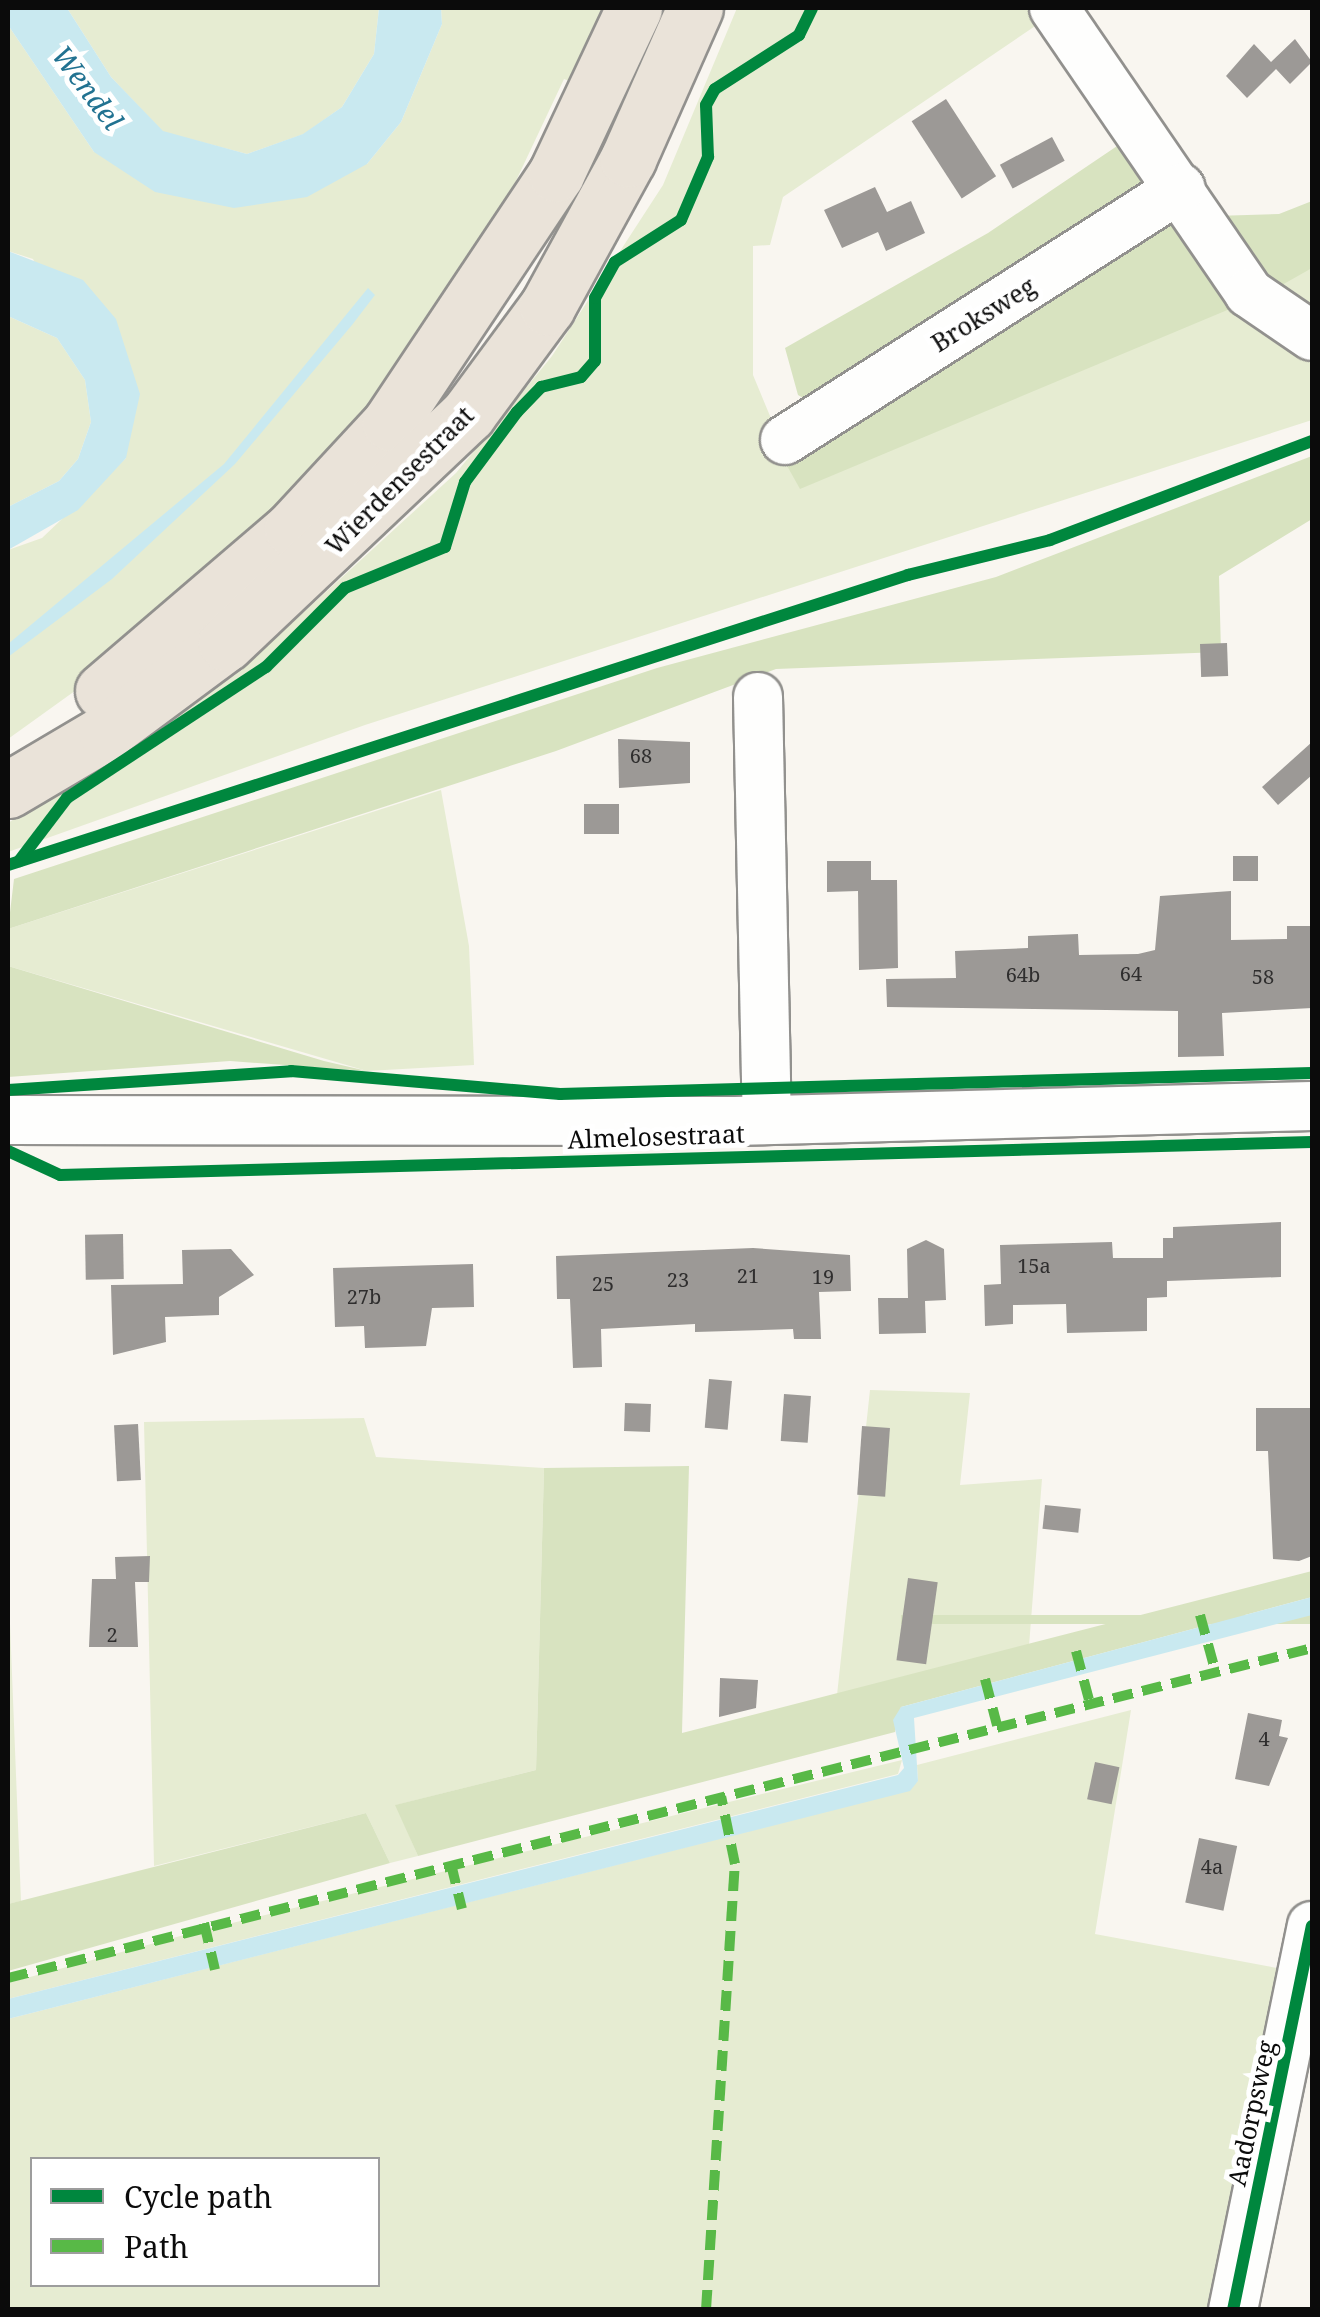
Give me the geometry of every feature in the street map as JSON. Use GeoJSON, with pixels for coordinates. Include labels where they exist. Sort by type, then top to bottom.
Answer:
{"type":"FeatureCollection","features":[{"type":"Feature","properties":{"kind":"main road","name":"Wierdensestraat"},"geometry":{"type":"LineString","coordinates":[[8,760],[110,686],[292,530],[390,423],[556,174],[634,8]]}},
{"type":"Feature","properties":{"kind":"main road","name":"Wierdensestraat"},"geometry":{"type":"LineString","coordinates":[[8,790],[106,732],[226,644],[468,414],[546,307],[628,159],[695,8]]}},
{"type":"Feature","properties":{"kind":"street"},"geometry":{"type":"LineString","coordinates":[[1054,8],[1256,302],[1312,336]]}},
{"type":"Feature","properties":{"kind":"street","name":"Broksweg"},"geometry":{"type":"LineString","coordinates":[[786,440],[1181,188]]}},
{"type":"Feature","properties":{"kind":"street","name":"Almelosestraat"},"geometry":{"type":"LineString","coordinates":[[758,697],[767,1120]]}},
{"type":"Feature","properties":{"kind":"street","name":"Almelosestraat"},"geometry":{"type":"LineString","coordinates":[[8,1120],[767,1120],[1312,1106]]}},
{"type":"Feature","properties":{"kind":"street","name":"Aadorpsweg"},"geometry":{"type":"LineString","coordinates":[[1232,2310],[1312,1926]]}},
{"type":"Feature","properties":{"kind":"green space"},"geometry":{"type":"Polygon","coordinates":[[[67,8],[379,8],[374,54],[342,107],[304,134],[247,154],[163,132],[111,77],[67,8]]]}},
{"type":"Feature","properties":{"kind":"green space"},"geometry":{"type":"Polygon","coordinates":[[[441,8],[620,8],[575,83],[564,79],[439,344],[175,619],[8,739],[8,550],[42,538],[126,458],[33,259],[8,251],[8,25],[94,152],[367,164],[401,122],[442,24],[441,8]]]}},
{"type":"Feature","properties":{"kind":"green space"},"geometry":{"type":"Polygon","coordinates":[[[737,8],[1043,8],[1050,16],[783,197],[770,245],[753,246],[753,375],[800,488],[1312,268],[1312,420],[365,725],[8,852],[8,823],[235,675],[456,473],[552,356],[663,185],[737,8]]]}},
{"type":"Feature","properties":{"kind":"green space"},"geometry":{"type":"Polygon","coordinates":[[[1126,140],[1151,179],[810,402],[798,395],[785,348],[988,233],[1126,140]]]}},
{"type":"Feature","properties":{"kind":"green space"},"geometry":{"type":"Polygon","coordinates":[[[1312,201],[1312,268],[1268,293],[800,489],[781,455],[1148,218],[1279,214],[1312,201]]]}},
{"type":"Feature","properties":{"kind":"green space"},"geometry":{"type":"Polygon","coordinates":[[[8,316],[57,338],[85,380],[91,422],[78,459],[59,481],[8,507],[8,316]]]}},
{"type":"Feature","properties":{"kind":"green space"},"geometry":{"type":"Polygon","coordinates":[[[1312,456],[1312,519],[1219,576],[1221,652],[776,669],[556,751],[8,929],[14,879],[657,668],[996,577],[1312,456]]]}},
{"type":"Feature","properties":{"kind":"green space"},"geometry":{"type":"Polygon","coordinates":[[[441,790],[469,946],[474,1065],[367,1071],[8,966],[8,929],[441,790]]]}},
{"type":"Feature","properties":{"kind":"green space"},"geometry":{"type":"Polygon","coordinates":[[[8,966],[367,1071],[230,1061],[8,1077],[8,966]]]}},
{"type":"Feature","properties":{"kind":"green space"},"geometry":{"type":"Polygon","coordinates":[[[870,1390],[970,1393],[960,1485],[1042,1479],[1029,1646],[837,1695],[870,1390]]]}},
{"type":"Feature","properties":{"kind":"green space"},"geometry":{"type":"Polygon","coordinates":[[[364,1418],[376,1457],[544,1468],[536,1770],[396,1805],[418,1856],[390,1863],[366,1813],[154,1866],[144,1422],[364,1418]]]}},
{"type":"Feature","properties":{"kind":"green space"},"geometry":{"type":"Polygon","coordinates":[[[689,1466],[682,1733],[1312,1571],[1312,1597],[901,1707],[895,1732],[418,1856],[395,1805],[536,1770],[544,1468],[689,1466]]]}},
{"type":"Feature","properties":{"kind":"green space"},"geometry":{"type":"Polygon","coordinates":[[[8,1573],[21,1901],[8,1904],[8,1573]]]}},
{"type":"Feature","properties":{"kind":"green space"},"geometry":{"type":"Polygon","coordinates":[[[901,1615],[1312,1615],[1312,1624],[901,1624],[901,1615]]]}},
{"type":"Feature","properties":{"kind":"green space"},"geometry":{"type":"Polygon","coordinates":[[[1131,1710],[1095,1934],[1288,1970],[1213,2309],[8,2310],[8,2019],[875,1799],[918,1781],[917,1765],[1131,1710]]]}},
{"type":"Feature","properties":{"kind":"green space"},"geometry":{"type":"Polygon","coordinates":[[[902,1760],[898,1774],[8,1999],[8,1983],[195,1932],[902,1760]]]}},
{"type":"Feature","properties":{"kind":"green space"},"geometry":{"type":"Polygon","coordinates":[[[366,1813],[390,1863],[8,1971],[8,1904],[366,1813]]]}},
{"type":"Feature","properties":{"kind":"water","name":"Wendel"},"geometry":{"type":"Polygon","coordinates":[[[8,8],[67,8],[111,77],[163,131],[247,154],[303,134],[342,107],[374,54],[379,8],[441,8],[442,24],[401,122],[367,164],[307,197],[234,208],[155,192],[94,152],[8,25],[8,8]]]}},
{"type":"Feature","properties":{"kind":"water"},"geometry":{"type":"Polygon","coordinates":[[[8,251],[83,280],[116,319],[140,394],[126,458],[78,510],[8,550],[8,507],[59,481],[78,459],[91,422],[85,380],[57,338],[8,316],[8,251]]]}},
{"type":"Feature","properties":{"kind":"water"},"geometry":{"type":"Polygon","coordinates":[[[368,288],[375,295],[235,464],[112,579],[8,657],[8,644],[224,464],[368,288]]]}},
{"type":"Feature","properties":{"kind":"water"},"geometry":{"type":"Polygon","coordinates":[[[1312,1597],[1312,1615],[914,1718],[918,1781],[910,1791],[8,2019],[8,1999],[898,1775],[904,1768],[893,1720],[901,1707],[1312,1597]]]}},
{"type":"Feature","properties":{"kind":"building"},"geometry":{"type":"Polygon","coordinates":[[[1295,39],[1312,62],[1290,84],[1276,69],[1247,98],[1226,76],[1254,44],[1271,62],[1295,39]]]}},
{"type":"Feature","properties":{"kind":"building"},"geometry":{"type":"Polygon","coordinates":[[[946,99],[996,176],[962,198],[912,121],[946,99]]]}},
{"type":"Feature","properties":{"kind":"building"},"geometry":{"type":"Polygon","coordinates":[[[1052,137],[1065,161],[1013,189],[1000,165],[1052,137]]]}},
{"type":"Feature","properties":{"kind":"building"},"geometry":{"type":"Polygon","coordinates":[[[875,187],[887,212],[911,201],[925,233],[886,251],[878,232],[842,248],[824,210],[875,187]]]}},
{"type":"Feature","properties":{"kind":"building"},"geometry":{"type":"Polygon","coordinates":[[[1227,643],[1228,676],[1201,677],[1200,644],[1227,643]]]}},
{"type":"Feature","properties":{"kind":"building"},"geometry":{"type":"Polygon","coordinates":[[[618,739],[690,742],[690,783],[619,788],[618,739]]]}},
{"type":"Feature","properties":{"kind":"building"},"geometry":{"type":"Polygon","coordinates":[[[1312,742],[1312,775],[1278,805],[1262,787],[1312,742]]]}},
{"type":"Feature","properties":{"kind":"building"},"geometry":{"type":"Polygon","coordinates":[[[584,804],[619,804],[619,834],[584,834],[584,804]]]}},
{"type":"Feature","properties":{"kind":"building"},"geometry":{"type":"Polygon","coordinates":[[[1233,856],[1258,856],[1258,881],[1233,881],[1233,856]]]}},
{"type":"Feature","properties":{"kind":"building"},"geometry":{"type":"Polygon","coordinates":[[[827,861],[871,861],[871,880],[897,880],[898,968],[859,970],[858,891],[827,892],[827,861]]]}},
{"type":"Feature","properties":{"kind":"building"},"geometry":{"type":"Polygon","coordinates":[[[1231,891],[1231,940],[1287,939],[1287,926],[1312,926],[1312,1008],[1222,1013],[1224,1056],[1178,1057],[1178,1011],[887,1007],[886,979],[956,978],[955,951],[1028,948],[1028,936],[1078,934],[1079,955],[1155,950],[1160,896],[1231,891]]]}},
{"type":"Feature","properties":{"kind":"building"},"geometry":{"type":"Polygon","coordinates":[[[1281,1222],[1281,1277],[1167,1281],[1167,1297],[1147,1298],[1147,1331],[1067,1333],[1066,1304],[1013,1305],[1013,1324],[985,1326],[984,1285],[1001,1284],[1000,1245],[1112,1242],[1113,1258],[1163,1258],[1163,1238],[1173,1238],[1173,1227],[1281,1222]]]}},
{"type":"Feature","properties":{"kind":"building"},"geometry":{"type":"Polygon","coordinates":[[[123,1234],[124,1279],[86,1280],[85,1235],[123,1234]]]}},
{"type":"Feature","properties":{"kind":"building"},"geometry":{"type":"Polygon","coordinates":[[[926,1240],[944,1249],[946,1300],[925,1301],[926,1333],[879,1334],[878,1298],[908,1298],[907,1249],[926,1240]]]}},
{"type":"Feature","properties":{"kind":"building"},"geometry":{"type":"Polygon","coordinates":[[[753,1248],[850,1255],[851,1291],[819,1292],[821,1339],[794,1339],[793,1329],[695,1332],[695,1324],[601,1329],[602,1367],[573,1368],[570,1299],[557,1299],[556,1256],[753,1248]]]}},
{"type":"Feature","properties":{"kind":"building"},"geometry":{"type":"Polygon","coordinates":[[[231,1249],[254,1275],[219,1297],[219,1315],[165,1317],[166,1342],[113,1355],[111,1285],[183,1284],[182,1250],[231,1249]]]}},
{"type":"Feature","properties":{"kind":"building"},"geometry":{"type":"Polygon","coordinates":[[[473,1264],[474,1307],[432,1308],[426,1346],[365,1348],[364,1326],[335,1327],[333,1268],[473,1264]]]}},
{"type":"Feature","properties":{"kind":"building"},"geometry":{"type":"Polygon","coordinates":[[[709,1379],[732,1381],[728,1430],[705,1428],[709,1379]]]}},
{"type":"Feature","properties":{"kind":"building"},"geometry":{"type":"Polygon","coordinates":[[[784,1394],[811,1396],[808,1443],[781,1441],[784,1394]]]}},
{"type":"Feature","properties":{"kind":"building"},"geometry":{"type":"Polygon","coordinates":[[[625,1403],[651,1404],[650,1432],[624,1431],[625,1403]]]}},
{"type":"Feature","properties":{"kind":"building"},"geometry":{"type":"Polygon","coordinates":[[[1256,1408],[1312,1408],[1312,1556],[1299,1561],[1273,1559],[1268,1451],[1256,1451],[1256,1408]]]}},
{"type":"Feature","properties":{"kind":"building"},"geometry":{"type":"Polygon","coordinates":[[[138,1424],[141,1480],[117,1481],[114,1425],[138,1424]]]}},
{"type":"Feature","properties":{"kind":"building"},"geometry":{"type":"Polygon","coordinates":[[[862,1426],[890,1428],[885,1497],[857,1495],[862,1426]]]}},
{"type":"Feature","properties":{"kind":"building"},"geometry":{"type":"Polygon","coordinates":[[[1045,1505],[1081,1509],[1078,1533],[1042,1529],[1045,1505]]]}},
{"type":"Feature","properties":{"kind":"building"},"geometry":{"type":"Polygon","coordinates":[[[150,1556],[149,1582],[135,1582],[138,1647],[89,1647],[92,1579],[116,1579],[115,1557],[150,1556]]]}},
{"type":"Feature","properties":{"kind":"building"},"geometry":{"type":"Polygon","coordinates":[[[908,1578],[938,1582],[926,1664],[896,1660],[908,1578]]]}},
{"type":"Feature","properties":{"kind":"building"},"geometry":{"type":"Polygon","coordinates":[[[720,1678],[758,1680],[756,1708],[719,1717],[720,1678]]]}},
{"type":"Feature","properties":{"kind":"building"},"geometry":{"type":"Polygon","coordinates":[[[1248,1713],[1282,1720],[1279,1736],[1288,1738],[1269,1786],[1235,1779],[1248,1713]]]}},
{"type":"Feature","properties":{"kind":"building"},"geometry":{"type":"Polygon","coordinates":[[[1095,1762],[1119,1767],[1112,1804],[1087,1799],[1095,1762]]]}},
{"type":"Feature","properties":{"kind":"building"},"geometry":{"type":"Polygon","coordinates":[[[1199,1838],[1237,1846],[1223,1911],[1185,1903],[1199,1838]]]}},
{"type":"Feature","properties":{"kind":"marked path"},"geometry":{"type":"LineString","coordinates":[[1200,1615],[1215,1670]]}},
{"type":"Feature","properties":{"kind":"marked path"},"geometry":{"type":"LineString","coordinates":[[8,1978],[1312,1648]]}},
{"type":"Feature","properties":{"kind":"marked path"},"geometry":{"type":"LineString","coordinates":[[1076,1651],[1089,1700]]}},
{"type":"Feature","properties":{"kind":"marked path"},"geometry":{"type":"LineString","coordinates":[[985,1679],[997,1725]]}},
{"type":"Feature","properties":{"kind":"marked path"},"geometry":{"type":"LineString","coordinates":[[706,2310],[735,1864],[721,1796]]}},
{"type":"Feature","properties":{"kind":"marked path"},"geometry":{"type":"LineString","coordinates":[[451,1864],[462,1909]]}},
{"type":"Feature","properties":{"kind":"marked path"},"geometry":{"type":"LineString","coordinates":[[204,1923],[215,1970]]}},
{"type":"Feature","properties":{"kind":"cycle path"},"geometry":{"type":"LineString","coordinates":[[19,861],[67,798],[266,667],[345,588],[445,547],[465,482],[517,412],[541,387],[581,377],[595,361],[595,298],[615,262],[681,220],[708,157],[706,105],[715,89],[799,35],[812,8]]}},
{"type":"Feature","properties":{"kind":"cycle path"},"geometry":{"type":"LineString","coordinates":[[8,865],[908,575],[1050,540],[1312,441]]}},
{"type":"Feature","properties":{"kind":"cycle path"},"geometry":{"type":"LineString","coordinates":[[8,1090],[291,1071],[560,1094],[1312,1073]]}},
{"type":"Feature","properties":{"kind":"cycle path"},"geometry":{"type":"LineString","coordinates":[[8,1151],[60,1175],[1312,1142]]}},
{"type":"Feature","properties":{"kind":"cycle path"},"geometry":{"type":"LineString","coordinates":[[1233,2310],[1312,1926]]}}]}
